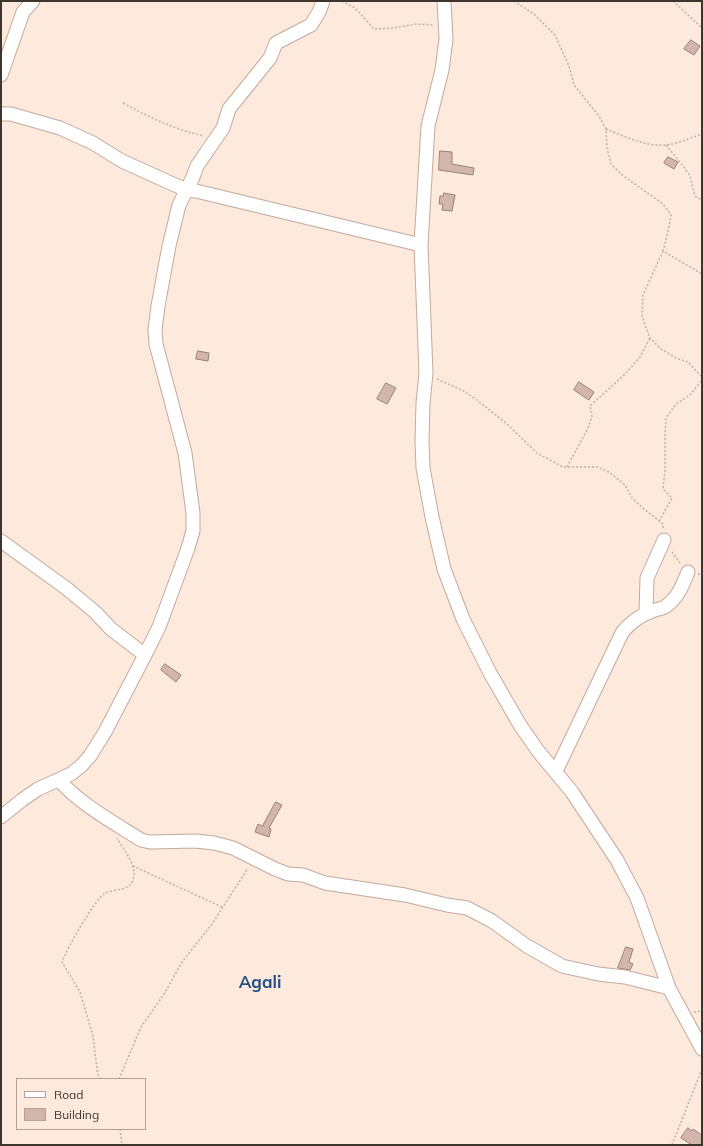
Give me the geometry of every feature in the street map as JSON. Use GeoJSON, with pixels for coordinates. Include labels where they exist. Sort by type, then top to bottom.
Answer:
{"type":"FeatureCollection","features":[{"type":"Feature","properties":{"kind":"street"},"geometry":{"type":"LineString","coordinates":[[1,75],[23,12],[33,1]]}},
{"type":"Feature","properties":{"kind":"street"},"geometry":{"type":"LineString","coordinates":[[1,817],[38,789],[71,774],[90,756],[105,732],[159,627],[193,531],[193,513],[185,453],[156,344],[155,330],[169,246],[179,205],[197,166],[223,128],[229,109],[270,58],[276,43],[312,25],[320,12],[323,1]]}},
{"type":"Feature","properties":{"kind":"street"},"geometry":{"type":"LineString","coordinates":[[444,1],[446,39],[442,70],[428,126],[420,245],[426,373],[422,403],[423,468],[444,569],[463,619],[490,673],[520,725],[538,751],[556,771],[617,860],[637,898],[669,988],[702,1049]]}},
{"type":"Feature","properties":{"kind":"street"},"geometry":{"type":"LineString","coordinates":[[1,114],[12,114],[60,128],[93,143],[122,161],[186,190],[196,191],[420,245]]}},
{"type":"Feature","properties":{"kind":"street"},"geometry":{"type":"LineString","coordinates":[[646,613],[647,578],[664,540]]}},
{"type":"Feature","properties":{"kind":"street"},"geometry":{"type":"LineString","coordinates":[[1,541],[66,588],[95,612],[117,634],[145,655]]}},
{"type":"Feature","properties":{"kind":"street"},"geometry":{"type":"LineString","coordinates":[[556,771],[622,633],[626,627],[638,617],[666,607],[682,586],[688,572]]}},
{"type":"Feature","properties":{"kind":"street"},"geometry":{"type":"LineString","coordinates":[[60,780],[68,790],[89,806],[141,840],[150,842],[196,841],[214,843],[233,848],[288,874],[303,875],[325,883],[405,895],[467,908],[492,921],[527,946],[562,966],[598,974],[625,977],[669,988]]}},
{"type":"Feature","properties":{"kind":"path"},"geometry":{"type":"LineString","coordinates":[[342,1],[356,8],[374,29],[416,24],[445,25]]}},
{"type":"Feature","properties":{"kind":"path"},"geometry":{"type":"LineString","coordinates":[[514,1],[534,14],[555,35],[569,66],[574,85],[599,116],[606,129],[607,148],[611,164],[622,175],[663,204],[671,215],[663,251],[643,295],[642,316],[650,338],[661,349],[678,359],[688,362],[702,377]]}},
{"type":"Feature","properties":{"kind":"path"},"geometry":{"type":"LineString","coordinates":[[673,1],[702,28]]}},
{"type":"Feature","properties":{"kind":"path"},"geometry":{"type":"LineString","coordinates":[[123,103],[167,125],[216,139]]}},
{"type":"Feature","properties":{"kind":"path"},"geometry":{"type":"LineString","coordinates":[[606,129],[658,146],[673,144],[702,134]]}},
{"type":"Feature","properties":{"kind":"path"},"geometry":{"type":"LineString","coordinates":[[666,145],[690,176],[695,196],[702,200]]}},
{"type":"Feature","properties":{"kind":"path"},"geometry":{"type":"LineString","coordinates":[[663,251],[702,274]]}},
{"type":"Feature","properties":{"kind":"path"},"geometry":{"type":"LineString","coordinates":[[567,467],[592,417],[590,406],[625,374],[640,357],[650,338]]}},
{"type":"Feature","properties":{"kind":"path"},"geometry":{"type":"LineString","coordinates":[[426,373],[442,382],[462,390],[477,400],[507,424],[537,453],[563,467],[597,467],[609,472],[625,485],[632,498],[663,524],[664,540],[688,572],[702,575]]}},
{"type":"Feature","properties":{"kind":"path"},"geometry":{"type":"LineString","coordinates":[[658,521],[672,498],[663,489],[666,450],[666,418],[676,404],[690,395],[702,380]]}},
{"type":"Feature","properties":{"kind":"path"},"geometry":{"type":"LineString","coordinates":[[100,1078],[98,1075],[93,1036],[80,992],[62,962],[75,936],[101,897],[110,891],[124,888],[131,883],[133,866],[115,835]]}},
{"type":"Feature","properties":{"kind":"path"},"geometry":{"type":"LineString","coordinates":[[119,1078],[141,1027],[164,994],[182,962],[199,942],[254,858]]}},
{"type":"Feature","properties":{"kind":"path"},"geometry":{"type":"LineString","coordinates":[[133,866],[222,907]]}},
{"type":"Feature","properties":{"kind":"path"},"geometry":{"type":"LineString","coordinates":[[672,1145],[702,1069]]}},
{"type":"Feature","properties":{"kind":"path"},"geometry":{"type":"LineString","coordinates":[[120,1130],[122,1145]]}},
{"type":"Feature","properties":{"kind":"building"},"geometry":{"type":"Polygon","coordinates":[[[691,40],[700,46],[694,55],[684,49],[691,40]]]}},
{"type":"Feature","properties":{"kind":"building"},"geometry":{"type":"Polygon","coordinates":[[[440,151],[452,152],[452,164],[474,168],[473,175],[439,170],[440,151]]]}},
{"type":"Feature","properties":{"kind":"building"},"geometry":{"type":"Polygon","coordinates":[[[668,157],[678,162],[674,169],[664,163],[668,157]]]}},
{"type":"Feature","properties":{"kind":"building"},"geometry":{"type":"Polygon","coordinates":[[[444,193],[455,195],[452,211],[442,210],[443,204],[439,204],[440,196],[443,196],[444,193]]]}},
{"type":"Feature","properties":{"kind":"building"},"geometry":{"type":"Polygon","coordinates":[[[198,351],[209,353],[208,361],[196,359],[198,351]]]}},
{"type":"Feature","properties":{"kind":"building"},"geometry":{"type":"Polygon","coordinates":[[[579,382],[594,392],[589,400],[574,390],[579,382]]]}},
{"type":"Feature","properties":{"kind":"building"},"geometry":{"type":"Polygon","coordinates":[[[386,383],[396,388],[387,404],[377,399],[386,383]]]}},
{"type":"Feature","properties":{"kind":"building"},"geometry":{"type":"Polygon","coordinates":[[[165,664],[181,675],[176,682],[161,670],[165,664]]]}},
{"type":"Feature","properties":{"kind":"building"},"geometry":{"type":"Polygon","coordinates":[[[276,802],[282,805],[269,828],[271,829],[269,837],[255,832],[258,824],[262,826],[276,802]]]}},
{"type":"Feature","properties":{"kind":"building"},"geometry":{"type":"Polygon","coordinates":[[[626,947],[633,949],[629,962],[633,964],[630,970],[618,968],[626,947]]]}},
{"type":"Feature","properties":{"kind":"building"},"geometry":{"type":"Polygon","coordinates":[[[688,1128],[692,1131],[693,1129],[702,1135],[702,1145],[692,1145],[681,1138],[688,1128]]]}},
{"type":"Feature","properties":{"kind":"district","name":"Agali"},"geometry":{"type":"Point","coordinates":[260,983]}}]}
